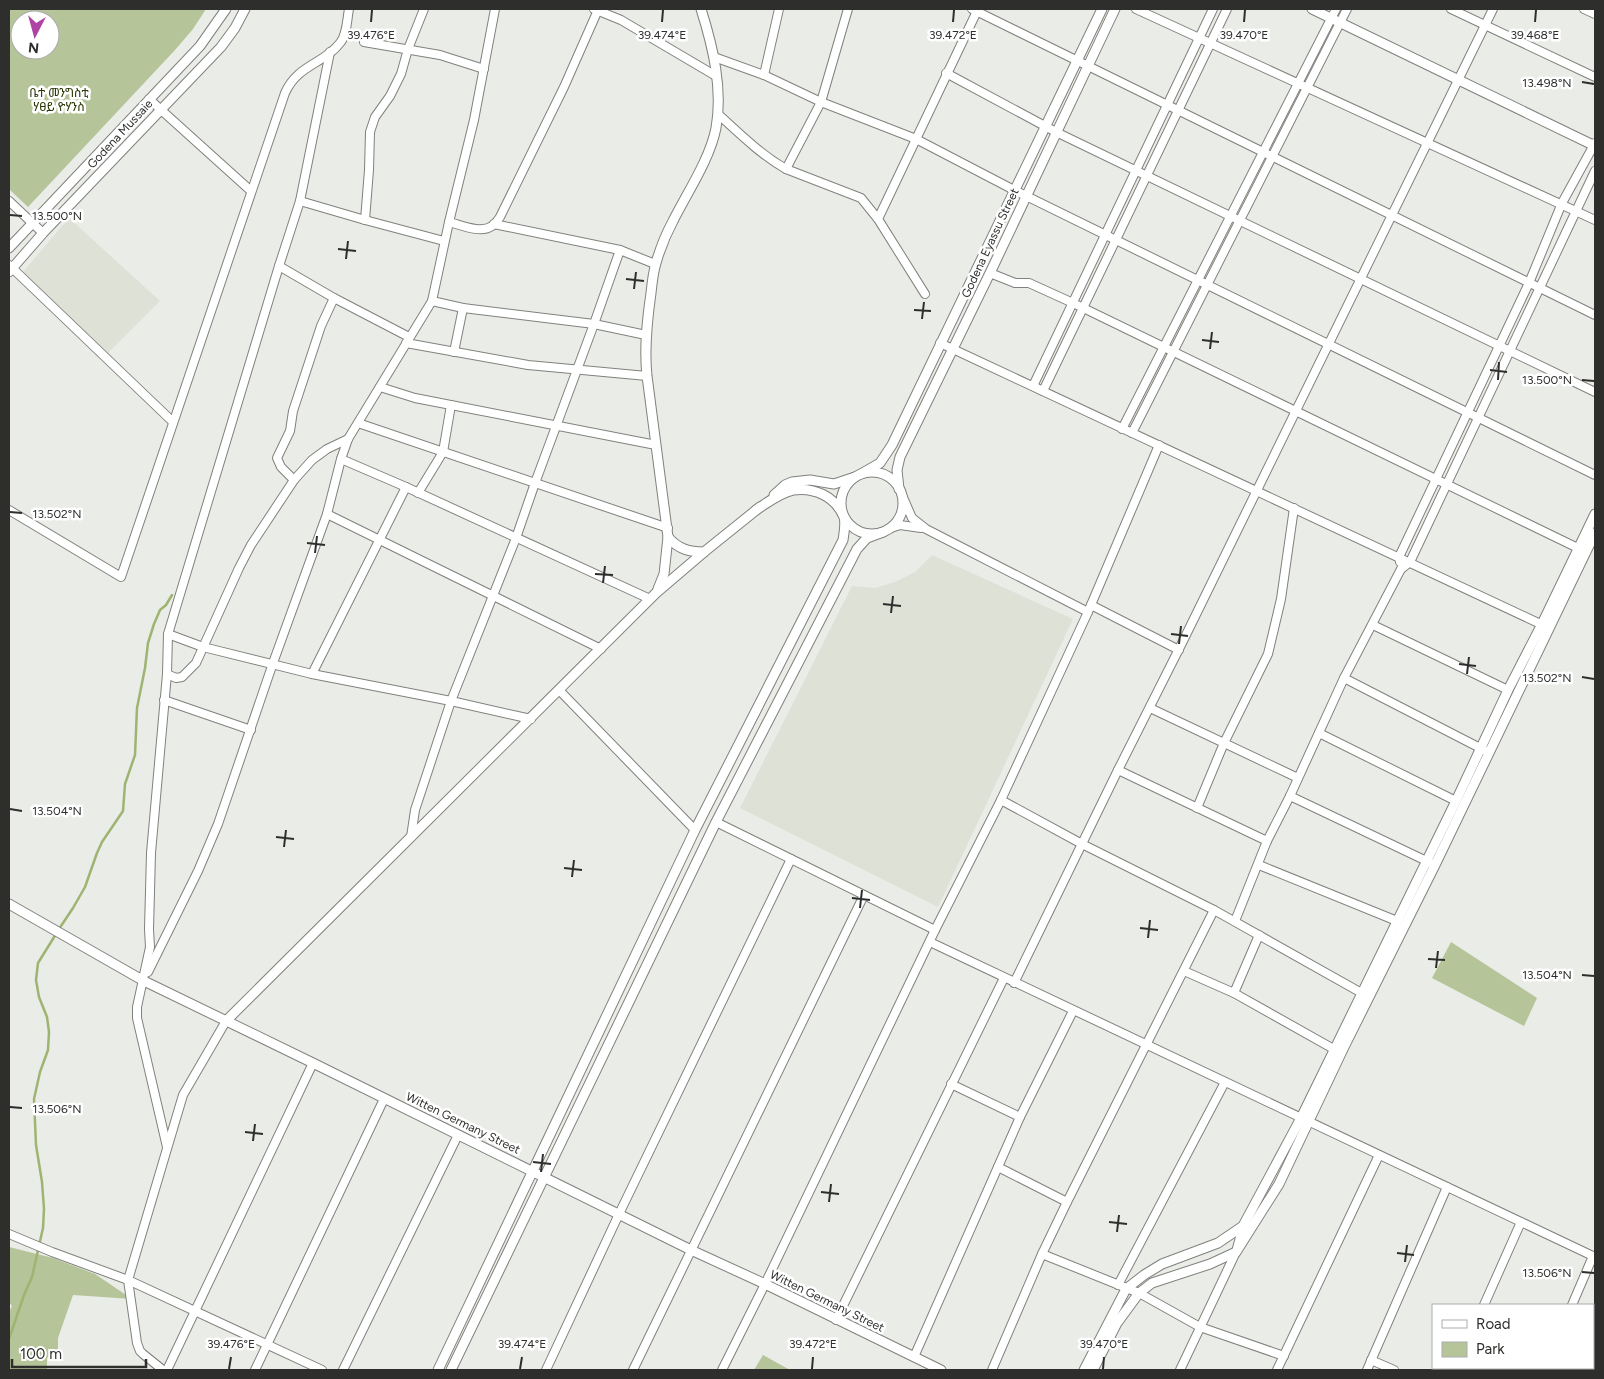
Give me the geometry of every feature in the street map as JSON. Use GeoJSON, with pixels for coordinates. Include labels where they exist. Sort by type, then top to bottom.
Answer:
{"type":"FeatureCollection","features":[{"type":"Feature","properties":{"kind":"street","name":"Godena Mussaie"},"geometry":{"type":"LineString","coordinates":[[9,248],[200,46],[226,9]]}},
{"type":"Feature","properties":{"kind":"street","name":"Godena Mussaie"},"geometry":{"type":"LineString","coordinates":[[10,268],[221,47],[235,28],[245,9]]}},
{"type":"Feature","properties":{"kind":"street"},"geometry":{"type":"LineString","coordinates":[[9,510],[121,577],[251,190],[289,83],[294,77],[341,43],[348,9]]}},
{"type":"Feature","properties":{"kind":"street"},"geometry":{"type":"LineString","coordinates":[[365,220],[370,132],[374,116],[390,96],[401,74],[408,49],[424,9]]}},
{"type":"Feature","properties":{"kind":"street"},"geometry":{"type":"LineString","coordinates":[[144,982],[198,871],[218,824],[273,663],[327,514],[340,459],[348,439],[432,301],[444,241],[474,120],[495,9]]}},
{"type":"Feature","properties":{"kind":"street"},"geometry":{"type":"LineString","coordinates":[[653,596],[664,574],[668,533],[647,376],[646,335],[655,264],[666,234],[710,151],[714,138],[718,114],[716,76],[711,41],[701,9]]}},
{"type":"Feature","properties":{"kind":"street"},"geometry":{"type":"LineString","coordinates":[[764,75],[779,9]]}},
{"type":"Feature","properties":{"kind":"street"},"geometry":{"type":"LineString","coordinates":[[786,168],[821,102],[848,9]]}},
{"type":"Feature","properties":{"kind":"street"},"geometry":{"type":"LineString","coordinates":[[878,219],[976,9],[1595,315]]}},
{"type":"Feature","properties":{"kind":"street","name":"Godena Eyassu Street"},"geometry":{"type":"LineString","coordinates":[[858,475],[876,466],[888,452],[1102,9]]}},
{"type":"Feature","properties":{"kind":"street","name":"Godena Eyassu Street"},"geometry":{"type":"LineString","coordinates":[[901,492],[897,476],[897,464],[1115,9]]}},
{"type":"Feature","properties":{"kind":"street"},"geometry":{"type":"LineString","coordinates":[[1136,9],[1562,203],[1595,220]]}},
{"type":"Feature","properties":{"kind":"street"},"geometry":{"type":"LineString","coordinates":[[1033,386],[1213,9]]}},
{"type":"Feature","properties":{"kind":"street"},"geometry":{"type":"LineString","coordinates":[[1042,391],[1226,9]]}},
{"type":"Feature","properties":{"kind":"street"},"geometry":{"type":"LineString","coordinates":[[1312,9],[1595,145],[1562,203],[1529,283],[1399,557],[1401,569]]}},
{"type":"Feature","properties":{"kind":"street"},"geometry":{"type":"LineString","coordinates":[[1132,433],[1307,88],[1336,20],[1336,9]]}},
{"type":"Feature","properties":{"kind":"street"},"geometry":{"type":"LineString","coordinates":[[1122,429],[1298,84],[1336,20],[1347,9]]}},
{"type":"Feature","properties":{"kind":"street"},"geometry":{"type":"LineString","coordinates":[[1451,9],[1595,77]]}},
{"type":"Feature","properties":{"kind":"street"},"geometry":{"type":"LineString","coordinates":[[1014,983],[1492,9]]}},
{"type":"Feature","properties":{"kind":"street"},"geometry":{"type":"LineString","coordinates":[[1584,9],[1595,14]]}},
{"type":"Feature","properties":{"kind":"street"},"geometry":{"type":"LineString","coordinates":[[449,222],[476,229],[487,229],[500,217],[564,87],[596,10],[620,20],[716,76]]}},
{"type":"Feature","properties":{"kind":"street"},"geometry":{"type":"LineString","coordinates":[[364,42],[440,55],[484,69]]}},
{"type":"Feature","properties":{"kind":"street"},"geometry":{"type":"LineString","coordinates":[[167,1147],[137,1018],[150,947],[150,853],[167,674],[168,634],[300,201],[330,52]]}},
{"type":"Feature","properties":{"kind":"street"},"geometry":{"type":"LineString","coordinates":[[714,57],[764,75],[821,102],[916,139],[1026,196],[1595,475]]}},
{"type":"Feature","properties":{"kind":"street"},"geometry":{"type":"LineString","coordinates":[[946,73],[1056,132],[1595,392]]}},
{"type":"Feature","properties":{"kind":"street"},"geometry":{"type":"LineString","coordinates":[[149,99],[251,190]]}},
{"type":"Feature","properties":{"kind":"street"},"geometry":{"type":"LineString","coordinates":[[718,114],[757,150],[786,168],[861,198],[878,219],[925,294]]}},
{"type":"Feature","properties":{"kind":"street"},"geometry":{"type":"LineString","coordinates":[[1235,921],[1267,841],[1290,796],[1344,678],[1401,569],[1410,562],[1595,171]]}},
{"type":"Feature","properties":{"kind":"street"},"geometry":{"type":"LineString","coordinates":[[9,201],[43,233]]}},
{"type":"Feature","properties":{"kind":"street"},"geometry":{"type":"LineString","coordinates":[[300,201],[444,241]]}},
{"type":"Feature","properties":{"kind":"street"},"geometry":{"type":"LineString","coordinates":[[494,224],[620,250],[655,264]]}},
{"type":"Feature","properties":{"kind":"street"},"geometry":{"type":"LineString","coordinates":[[411,837],[415,810],[451,701],[516,538],[534,483],[620,250]]}},
{"type":"Feature","properties":{"kind":"street"},"geometry":{"type":"LineString","coordinates":[[279,266],[408,340],[454,352],[528,365],[647,376]]}},
{"type":"Feature","properties":{"kind":"street"},"geometry":{"type":"LineString","coordinates":[[10,268],[173,422]]}},
{"type":"Feature","properties":{"kind":"street"},"geometry":{"type":"LineString","coordinates":[[990,273],[1015,283],[1029,282],[1582,550]]}},
{"type":"Feature","properties":{"kind":"street"},"geometry":{"type":"LineString","coordinates":[[294,480],[280,467],[277,458],[290,431],[293,411],[321,326],[334,298]]}},
{"type":"Feature","properties":{"kind":"street"},"geometry":{"type":"LineString","coordinates":[[432,301],[463,308],[594,324],[646,335]]}},
{"type":"Feature","properties":{"kind":"street"},"geometry":{"type":"LineString","coordinates":[[454,352],[463,308]]}},
{"type":"Feature","properties":{"kind":"street"},"geometry":{"type":"LineString","coordinates":[[940,343],[1545,626]]}},
{"type":"Feature","properties":{"kind":"street"},"geometry":{"type":"LineString","coordinates":[[380,387],[415,398],[656,445]]}},
{"type":"Feature","properties":{"kind":"street"},"geometry":{"type":"LineString","coordinates":[[418,493],[443,452],[451,405]]}},
{"type":"Feature","properties":{"kind":"street"},"geometry":{"type":"LineString","coordinates":[[358,423],[534,483],[668,533],[678,547],[685,550],[704,552]]}},
{"type":"Feature","properties":{"kind":"street"},"geometry":{"type":"LineString","coordinates":[[167,674],[176,678],[182,677],[196,663],[247,553],[294,480],[312,460],[327,449],[348,439]]}},
{"type":"Feature","properties":{"kind":"street"},"geometry":{"type":"LineString","coordinates":[[722,1370],[1001,800],[1089,609],[1159,445]]}},
{"type":"Feature","properties":{"kind":"street"},"geometry":{"type":"LineString","coordinates":[[340,459],[516,538],[653,596]]}},
{"type":"Feature","properties":{"kind":"street"},"geometry":{"type":"LineString","coordinates":[[163,1370],[140,1351],[137,1343],[128,1280],[183,1094],[226,1021],[653,596],[785,485],[792,482],[810,480],[834,484],[867,472],[880,473],[891,479],[901,492],[912,518],[926,529],[1089,609],[1179,650]]}},
{"type":"Feature","properties":{"kind":"street"},"geometry":{"type":"LineString","coordinates":[[438,1370],[695,830],[840,547],[845,526],[841,511],[841,498],[846,486],[858,475]]}},
{"type":"Feature","properties":{"kind":"street"},"geometry":{"type":"LineString","coordinates":[[312,674],[406,487]]}},
{"type":"Feature","properties":{"kind":"street"},"geometry":{"type":"LineString","coordinates":[[756,510],[792,490],[811,490],[833,501],[857,531],[870,534],[886,531],[894,525],[901,514],[903,502],[901,492]]}},
{"type":"Feature","properties":{"kind":"street"},"geometry":{"type":"LineString","coordinates":[[1197,808],[1224,743],[1268,654],[1281,599],[1294,508]]}},
{"type":"Feature","properties":{"kind":"street"},"geometry":{"type":"LineString","coordinates":[[327,514],[601,649]]}},
{"type":"Feature","properties":{"kind":"street"},"geometry":{"type":"LineString","coordinates":[[1180,1370],[1236,1252],[1279,1184],[1305,1120],[1582,550],[1595,514]]}},
{"type":"Feature","properties":{"kind":"street"},"geometry":{"type":"LineString","coordinates":[[450,1370],[716,822],[857,549],[867,538],[900,525],[926,529]]}},
{"type":"Feature","properties":{"kind":"street"},"geometry":{"type":"LineString","coordinates":[[1582,550],[1595,533]]}},
{"type":"Feature","properties":{"kind":"street"},"geometry":{"type":"LineString","coordinates":[[1373,625],[1508,690]]}},
{"type":"Feature","properties":{"kind":"street"},"geometry":{"type":"LineString","coordinates":[[1365,995],[1397,921],[1431,863],[1456,801],[1485,750],[1508,690],[1545,626]]}},
{"type":"Feature","properties":{"kind":"street"},"geometry":{"type":"LineString","coordinates":[[168,634],[202,647],[312,674],[531,718]]}},
{"type":"Feature","properties":{"kind":"street"},"geometry":{"type":"LineString","coordinates":[[1344,678],[1485,750]]}},
{"type":"Feature","properties":{"kind":"street"},"geometry":{"type":"LineString","coordinates":[[768,689],[782,696]]}},
{"type":"Feature","properties":{"kind":"street"},"geometry":{"type":"LineString","coordinates":[[559,690],[695,830]]}},
{"type":"Feature","properties":{"kind":"street"},"geometry":{"type":"LineString","coordinates":[[164,700],[251,730]]}},
{"type":"Feature","properties":{"kind":"street"},"geometry":{"type":"LineString","coordinates":[[1150,708],[1298,778]]}},
{"type":"Feature","properties":{"kind":"street"},"geometry":{"type":"LineString","coordinates":[[1319,733],[1456,801]]}},
{"type":"Feature","properties":{"kind":"street"},"geometry":{"type":"LineString","coordinates":[[1118,770],[1267,841]]}},
{"type":"Feature","properties":{"kind":"street"},"geometry":{"type":"LineString","coordinates":[[1290,796],[1431,863]]}},
{"type":"Feature","properties":{"kind":"street"},"geometry":{"type":"LineString","coordinates":[[1001,800],[1082,844],[1235,921],[1365,995]]}},
{"type":"Feature","properties":{"kind":"street"},"geometry":{"type":"LineString","coordinates":[[716,822],[936,930]]}},
{"type":"Feature","properties":{"kind":"street"},"geometry":{"type":"LineString","coordinates":[[546,1370],[619,1214],[791,859]]}},
{"type":"Feature","properties":{"kind":"street"},"geometry":{"type":"LineString","coordinates":[[1259,865],[1397,921]]}},
{"type":"Feature","properties":{"kind":"street"},"geometry":{"type":"LineString","coordinates":[[633,1370],[864,895]]}},
{"type":"Feature","properties":{"kind":"street","name":"Witten Germany Street"},"geometry":{"type":"LineString","coordinates":[[9,904],[144,982],[313,1063],[691,1250],[941,1370]]}},
{"type":"Feature","properties":{"kind":"street"},"geometry":{"type":"LineString","coordinates":[[992,1370],[1066,1202],[1214,910]]}},
{"type":"Feature","properties":{"kind":"street"},"geometry":{"type":"LineString","coordinates":[[1234,993],[1259,935]]}},
{"type":"Feature","properties":{"kind":"street"},"geometry":{"type":"LineString","coordinates":[[930,942],[1594,1256],[1572,1304]]}},
{"type":"Feature","properties":{"kind":"street"},"geometry":{"type":"LineString","coordinates":[[1184,971],[1234,993],[1338,1051]]}},
{"type":"Feature","properties":{"kind":"street"},"geometry":{"type":"LineString","coordinates":[[836,1320],[1004,978]]}},
{"type":"Feature","properties":{"kind":"street"},"geometry":{"type":"LineString","coordinates":[[621,987],[633,994]]}},
{"type":"Feature","properties":{"kind":"street"},"geometry":{"type":"LineString","coordinates":[[914,1357],[1020,1117],[1073,1011]]}},
{"type":"Feature","properties":{"kind":"street"},"geometry":{"type":"LineString","coordinates":[[167,1370],[313,1063]]}},
{"type":"Feature","properties":{"kind":"street"},"geometry":{"type":"LineString","coordinates":[[1084,1370],[1122,1287],[1225,1082]]}},
{"type":"Feature","properties":{"kind":"street"},"geometry":{"type":"LineString","coordinates":[[951,1084],[1020,1117]]}},
{"type":"Feature","properties":{"kind":"street"},"geometry":{"type":"LineString","coordinates":[[255,1370],[384,1098]]}},
{"type":"Feature","properties":{"kind":"street"},"geometry":{"type":"LineString","coordinates":[[1093,1370],[1117,1323],[1139,1293],[1152,1283],[1210,1264],[1236,1252],[1244,1226],[1305,1120]]}},
{"type":"Feature","properties":{"kind":"street"},"geometry":{"type":"LineString","coordinates":[[343,1370],[458,1135]]}},
{"type":"Feature","properties":{"kind":"street"},"geometry":{"type":"LineString","coordinates":[[1277,1370],[1379,1155]]}},
{"type":"Feature","properties":{"kind":"street"},"geometry":{"type":"LineString","coordinates":[[998,1167],[1066,1202]]}},
{"type":"Feature","properties":{"kind":"street"},"geometry":{"type":"LineString","coordinates":[[1367,1370],[1447,1187]]}},
{"type":"Feature","properties":{"kind":"street"},"geometry":{"type":"LineString","coordinates":[[1484,1304],[1521,1222]]}},
{"type":"Feature","properties":{"kind":"street"},"geometry":{"type":"LineString","coordinates":[[1122,1287],[1162,1264],[1218,1243],[1244,1226]]}},
{"type":"Feature","properties":{"kind":"street"},"geometry":{"type":"LineString","coordinates":[[9,1234],[128,1280],[322,1370]]}},
{"type":"Feature","properties":{"kind":"street"},"geometry":{"type":"LineString","coordinates":[[1042,1254],[1139,1293],[1200,1327],[1284,1356]]}},
{"type":"Feature","properties":{"kind":"street"},"geometry":{"type":"LineString","coordinates":[[1371,1360],[1394,1370]]}},
{"type":"Feature","properties":{"kind":"shaded area"},"geometry":{"type":"Polygon","coordinates":[[[69,218],[160,301],[108,353],[23,272],[69,218]]]}},
{"type":"Feature","properties":{"kind":"shaded area"},"geometry":{"type":"Polygon","coordinates":[[[932,555],[1073,619],[938,907],[740,808],[852,586],[875,588],[895,582],[915,572],[932,555]]]}},
{"type":"Feature","properties":{"kind":"green space","name":"ቤተ መንግስቲ ሃፀይ ዮሃንስ"},"geometry":{"type":"Polygon","coordinates":[[[9,9],[206,9],[193,29],[175,50],[28,207],[9,189],[9,9]]]}},
{"type":"Feature","properties":{"kind":"green space"},"geometry":{"type":"Polygon","coordinates":[[[1451,942],[1537,998],[1524,1026],[1432,978],[1451,942]]]}},
{"type":"Feature","properties":{"kind":"green space"},"geometry":{"type":"Polygon","coordinates":[[[9,1247],[53,1258],[95,1274],[132,1299],[73,1295],[58,1338],[58,1349],[47,1358],[47,1370],[9,1370],[9,1312],[12,1306],[9,1302],[9,1247]]]}},
{"type":"Feature","properties":{"kind":"green space"},"geometry":{"type":"Polygon","coordinates":[[[763,1355],[790,1370],[754,1370],[763,1355]]]}},
{"type":"Feature","properties":{"kind":"waterway"},"geometry":{"type":"LineString","coordinates":[[59,929],[85,887],[102,842],[123,811],[125,784],[135,755],[137,708],[148,643],[160,610],[166,605],[172,595]]}},
{"type":"Feature","properties":{"kind":"waterway"},"geometry":{"type":"LineString","coordinates":[[9,1339],[32,1277],[43,1228],[44,1209],[36,1145],[34,1099],[40,1072],[48,1050],[49,1032],[47,1017],[39,997],[36,980],[38,963],[56,934]]}}]}
